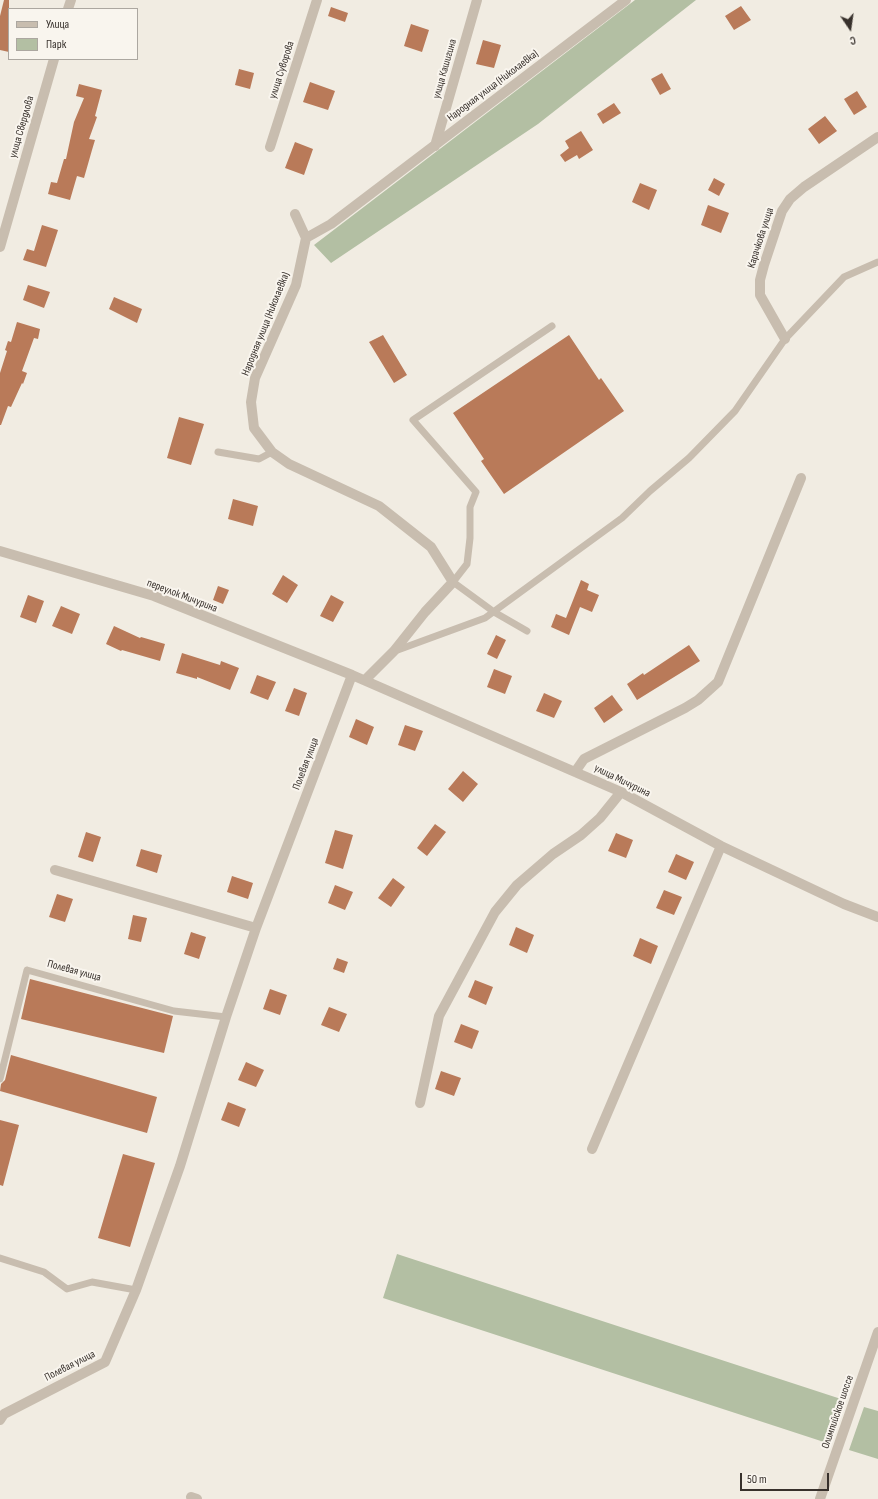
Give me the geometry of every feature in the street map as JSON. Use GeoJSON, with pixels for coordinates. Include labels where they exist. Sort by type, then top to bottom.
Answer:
{"type":"FeatureCollection","features":[{"type":"Feature","properties":{"kind":"street","name":"улица Суворова"},"geometry":{"type":"LineString","coordinates":[[270,147],[317,0]]}},
{"type":"Feature","properties":{"kind":"street","name":"улица Кашигина"},"geometry":{"type":"LineString","coordinates":[[435,146],[477,0]]}},
{"type":"Feature","properties":{"kind":"street","name":"Народная улица (Николаевка)"},"geometry":{"type":"LineString","coordinates":[[453,582],[431,547],[380,506],[289,464],[272,452],[254,428],[251,402],[255,378],[266,349],[296,285],[306,238],[331,224],[626,0]]}},
{"type":"Feature","properties":{"kind":"street","name":"улица Свердлова"},"geometry":{"type":"LineString","coordinates":[[0,247],[54,60]]}},
{"type":"Feature","properties":{"kind":"street","name":"Карачкова улица"},"geometry":{"type":"LineString","coordinates":[[785,339],[760,295],[760,280],[782,211],[790,199],[804,187],[878,137]]}},
{"type":"Feature","properties":{"kind":"street"},"geometry":{"type":"LineString","coordinates":[[295,214],[306,238]]}},
{"type":"Feature","properties":{"kind":"street"},"geometry":{"type":"LineString","coordinates":[[575,772],[584,759],[685,708],[698,700],[718,682],[801,478]]}},
{"type":"Feature","properties":{"kind":"street","name":"переулок Мичурина"},"geometry":{"type":"LineString","coordinates":[[0,551],[154,596],[352,674]]}},
{"type":"Feature","properties":{"kind":"street"},"geometry":{"type":"LineString","coordinates":[[365,680],[394,652],[425,612],[453,582]]}},
{"type":"Feature","properties":{"kind":"street","name":"улица Мичурина"},"geometry":{"type":"LineString","coordinates":[[352,674],[621,792],[721,846],[844,904],[878,917]]}},
{"type":"Feature","properties":{"kind":"street","name":"Полевая улица"},"geometry":{"type":"LineString","coordinates":[[1,1415],[105,1362],[136,1290],[180,1166],[226,1017],[256,928],[352,674]]}},
{"type":"Feature","properties":{"kind":"street"},"geometry":{"type":"LineString","coordinates":[[420,1103],[439,1016],[495,912],[517,885],[553,854],[580,835],[600,818],[621,792]]}},
{"type":"Feature","properties":{"kind":"street"},"geometry":{"type":"LineString","coordinates":[[592,1149],[721,846]]}},
{"type":"Feature","properties":{"kind":"street"},"geometry":{"type":"LineString","coordinates":[[55,870],[256,928]]}},
{"type":"Feature","properties":{"kind":"street","name":"Олимпийское шоссе"},"geometry":{"type":"LineString","coordinates":[[820,1499],[878,1332]]}},
{"type":"Feature","properties":{"kind":"lane"},"geometry":{"type":"LineString","coordinates":[[394,652],[485,618],[622,518],[650,491],[689,458],[735,410],[785,339],[844,277],[878,262]]}},
{"type":"Feature","properties":{"kind":"lane"},"geometry":{"type":"LineString","coordinates":[[527,631],[494,612],[453,582],[468,564],[470,507],[476,492],[413,420],[552,326]]}},
{"type":"Feature","properties":{"kind":"lane"},"geometry":{"type":"LineString","coordinates":[[218,452],[259,459],[272,452]]}},
{"type":"Feature","properties":{"kind":"lane","name":"Полевая улица"},"geometry":{"type":"LineString","coordinates":[[0,1079],[27,970],[174,1011],[226,1017]]}},
{"type":"Feature","properties":{"kind":"lane"},"geometry":{"type":"LineString","coordinates":[[0,1258],[44,1272],[67,1289],[92,1282],[136,1290]]}},
{"type":"Feature","properties":{"kind":"green space"},"geometry":{"type":"Polygon","coordinates":[[[635,0],[696,0],[538,124],[331,263],[314,245],[635,0]]]}},
{"type":"Feature","properties":{"kind":"green space"},"geometry":{"type":"Polygon","coordinates":[[[397,1254],[841,1399],[827,1443],[383,1298],[397,1254]]]}},
{"type":"Feature","properties":{"kind":"green space"},"geometry":{"type":"Polygon","coordinates":[[[864,1407],[878,1411],[878,1459],[849,1450],[864,1407]]]}},
{"type":"Feature","properties":{"kind":"building"},"geometry":{"type":"Polygon","coordinates":[[[4,0],[9,0],[8,52],[0,50],[0,16],[4,0]]]}},
{"type":"Feature","properties":{"kind":"building"},"geometry":{"type":"Polygon","coordinates":[[[741,6],[751,20],[734,30],[725,16],[741,6]]]}},
{"type":"Feature","properties":{"kind":"building"},"geometry":{"type":"Polygon","coordinates":[[[331,7],[348,13],[345,22],[328,16],[331,7]]]}},
{"type":"Feature","properties":{"kind":"building"},"geometry":{"type":"Polygon","coordinates":[[[411,24],[429,30],[422,52],[404,46],[411,24]]]}},
{"type":"Feature","properties":{"kind":"building"},"geometry":{"type":"Polygon","coordinates":[[[483,40],[501,45],[494,68],[476,64],[483,40]]]}},
{"type":"Feature","properties":{"kind":"building"},"geometry":{"type":"Polygon","coordinates":[[[239,69],[254,73],[250,89],[235,85],[239,69]]]}},
{"type":"Feature","properties":{"kind":"building"},"geometry":{"type":"Polygon","coordinates":[[[662,73],[671,89],[660,95],[651,79],[662,73]]]}},
{"type":"Feature","properties":{"kind":"building"},"geometry":{"type":"Polygon","coordinates":[[[310,82],[335,91],[328,110],[303,102],[310,82]]]}},
{"type":"Feature","properties":{"kind":"building"},"geometry":{"type":"Polygon","coordinates":[[[79,84],[102,90],[95,116],[97,117],[89,139],[95,140],[84,178],[77,176],[70,200],[48,194],[51,182],[57,183],[64,159],[66,159],[74,122],[84,98],[76,96],[79,84]]]}},
{"type":"Feature","properties":{"kind":"building"},"geometry":{"type":"Polygon","coordinates":[[[857,91],[867,107],[854,115],[844,99],[857,91]]]}},
{"type":"Feature","properties":{"kind":"building"},"geometry":{"type":"Polygon","coordinates":[[[614,103],[621,113],[603,124],[597,114],[614,103]]]}},
{"type":"Feature","properties":{"kind":"building"},"geometry":{"type":"Polygon","coordinates":[[[825,116],[837,131],[819,144],[808,129],[825,116]]]}},
{"type":"Feature","properties":{"kind":"building"},"geometry":{"type":"Polygon","coordinates":[[[581,131],[593,150],[579,159],[577,155],[565,162],[560,155],[569,148],[565,141],[581,131]]]}},
{"type":"Feature","properties":{"kind":"building"},"geometry":{"type":"Polygon","coordinates":[[[295,142],[313,149],[304,175],[285,168],[295,142]]]}},
{"type":"Feature","properties":{"kind":"building"},"geometry":{"type":"Polygon","coordinates":[[[714,178],[725,184],[719,196],[708,190],[714,178]]]}},
{"type":"Feature","properties":{"kind":"building"},"geometry":{"type":"Polygon","coordinates":[[[640,183],[657,190],[649,210],[632,202],[640,183]]]}},
{"type":"Feature","properties":{"kind":"building"},"geometry":{"type":"Polygon","coordinates":[[[708,205],[729,213],[721,233],[701,225],[708,205]]]}},
{"type":"Feature","properties":{"kind":"building"},"geometry":{"type":"Polygon","coordinates":[[[42,225],[58,230],[46,267],[23,260],[27,249],[34,251],[42,225]]]}},
{"type":"Feature","properties":{"kind":"building"},"geometry":{"type":"Polygon","coordinates":[[[28,285],[50,292],[44,308],[23,300],[28,285]]]}},
{"type":"Feature","properties":{"kind":"building"},"geometry":{"type":"Polygon","coordinates":[[[114,297],[142,309],[137,323],[109,309],[114,297]]]}},
{"type":"Feature","properties":{"kind":"building"},"geometry":{"type":"Polygon","coordinates":[[[17,322],[40,329],[38,339],[34,338],[22,371],[27,373],[23,384],[22,383],[11,407],[8,406],[0,425],[0,373],[7,351],[5,350],[8,341],[11,342],[17,322]]]}},
{"type":"Feature","properties":{"kind":"building"},"geometry":{"type":"Polygon","coordinates":[[[383,335],[407,375],[394,383],[369,342],[383,335]]]}},
{"type":"Feature","properties":{"kind":"building"},"geometry":{"type":"Polygon","coordinates":[[[569,335],[599,380],[601,378],[624,411],[504,494],[481,461],[484,459],[453,413],[569,335]]]}},
{"type":"Feature","properties":{"kind":"building"},"geometry":{"type":"Polygon","coordinates":[[[179,417],[204,424],[191,465],[167,458],[179,417]]]}},
{"type":"Feature","properties":{"kind":"building"},"geometry":{"type":"Polygon","coordinates":[[[233,499],[258,506],[253,526],[228,519],[233,499]]]}},
{"type":"Feature","properties":{"kind":"building"},"geometry":{"type":"Polygon","coordinates":[[[283,575],[298,585],[287,603],[272,594],[283,575]]]}},
{"type":"Feature","properties":{"kind":"building"},"geometry":{"type":"Polygon","coordinates":[[[581,580],[589,584],[587,590],[599,595],[592,612],[580,607],[569,635],[551,627],[556,614],[566,618],[581,580]]]}},
{"type":"Feature","properties":{"kind":"building"},"geometry":{"type":"Polygon","coordinates":[[[218,586],[229,590],[223,604],[213,600],[218,586]]]}},
{"type":"Feature","properties":{"kind":"building"},"geometry":{"type":"Polygon","coordinates":[[[28,595],[44,601],[36,623],[20,617],[28,595]]]}},
{"type":"Feature","properties":{"kind":"building"},"geometry":{"type":"Polygon","coordinates":[[[331,595],[344,602],[333,622],[320,616],[331,595]]]}},
{"type":"Feature","properties":{"kind":"building"},"geometry":{"type":"Polygon","coordinates":[[[61,606],[80,614],[72,634],[52,626],[61,606]]]}},
{"type":"Feature","properties":{"kind":"building"},"geometry":{"type":"Polygon","coordinates":[[[114,626],[140,638],[141,637],[165,644],[160,661],[122,650],[121,651],[106,644],[114,626]]]}},
{"type":"Feature","properties":{"kind":"building"},"geometry":{"type":"Polygon","coordinates":[[[496,635],[506,640],[497,659],[487,654],[496,635]]]}},
{"type":"Feature","properties":{"kind":"building"},"geometry":{"type":"Polygon","coordinates":[[[689,645],[700,661],[637,700],[627,684],[643,673],[644,675],[689,645]]]}},
{"type":"Feature","properties":{"kind":"building"},"geometry":{"type":"Polygon","coordinates":[[[182,653],[220,665],[221,661],[239,668],[230,690],[197,677],[197,679],[176,673],[182,653]]]}},
{"type":"Feature","properties":{"kind":"building"},"geometry":{"type":"Polygon","coordinates":[[[494,669],[512,676],[505,694],[487,687],[494,669]]]}},
{"type":"Feature","properties":{"kind":"building"},"geometry":{"type":"Polygon","coordinates":[[[257,675],[276,682],[268,700],[250,693],[257,675]]]}},
{"type":"Feature","properties":{"kind":"building"},"geometry":{"type":"Polygon","coordinates":[[[294,688],[307,693],[299,716],[285,711],[294,688]]]}},
{"type":"Feature","properties":{"kind":"building"},"geometry":{"type":"Polygon","coordinates":[[[544,693],[562,701],[554,718],[536,711],[544,693]]]}},
{"type":"Feature","properties":{"kind":"building"},"geometry":{"type":"Polygon","coordinates":[[[612,695],[623,710],[604,723],[594,708],[612,695]]]}},
{"type":"Feature","properties":{"kind":"building"},"geometry":{"type":"Polygon","coordinates":[[[356,719],[374,727],[367,745],[349,737],[356,719]]]}},
{"type":"Feature","properties":{"kind":"building"},"geometry":{"type":"Polygon","coordinates":[[[405,725],[423,731],[415,751],[398,745],[405,725]]]}},
{"type":"Feature","properties":{"kind":"building"},"geometry":{"type":"Polygon","coordinates":[[[463,771],[478,784],[463,802],[448,789],[463,771]]]}},
{"type":"Feature","properties":{"kind":"building"},"geometry":{"type":"Polygon","coordinates":[[[435,824],[446,832],[427,856],[417,848],[435,824]]]}},
{"type":"Feature","properties":{"kind":"building"},"geometry":{"type":"Polygon","coordinates":[[[335,830],[353,835],[343,869],[325,863],[335,830]]]}},
{"type":"Feature","properties":{"kind":"building"},"geometry":{"type":"Polygon","coordinates":[[[86,832],[101,837],[93,862],[78,857],[86,832]]]}},
{"type":"Feature","properties":{"kind":"building"},"geometry":{"type":"Polygon","coordinates":[[[616,833],[633,840],[626,858],[608,851],[616,833]]]}},
{"type":"Feature","properties":{"kind":"building"},"geometry":{"type":"Polygon","coordinates":[[[141,849],[162,855],[157,873],[136,866],[141,849]]]}},
{"type":"Feature","properties":{"kind":"building"},"geometry":{"type":"Polygon","coordinates":[[[676,854],[694,862],[686,880],[668,872],[676,854]]]}},
{"type":"Feature","properties":{"kind":"building"},"geometry":{"type":"Polygon","coordinates":[[[232,876],[253,883],[248,899],[227,892],[232,876]]]}},
{"type":"Feature","properties":{"kind":"building"},"geometry":{"type":"Polygon","coordinates":[[[393,878],[405,887],[391,907],[378,898],[393,878]]]}},
{"type":"Feature","properties":{"kind":"building"},"geometry":{"type":"Polygon","coordinates":[[[335,885],[353,892],[345,910],[328,903],[335,885]]]}},
{"type":"Feature","properties":{"kind":"building"},"geometry":{"type":"Polygon","coordinates":[[[664,890],[682,897],[674,915],[656,908],[664,890]]]}},
{"type":"Feature","properties":{"kind":"building"},"geometry":{"type":"Polygon","coordinates":[[[57,894],[73,899],[65,922],[49,917],[57,894]]]}},
{"type":"Feature","properties":{"kind":"building"},"geometry":{"type":"Polygon","coordinates":[[[133,915],[147,918],[141,942],[128,939],[133,915]]]}},
{"type":"Feature","properties":{"kind":"building"},"geometry":{"type":"Polygon","coordinates":[[[516,927],[534,935],[527,953],[509,945],[516,927]]]}},
{"type":"Feature","properties":{"kind":"building"},"geometry":{"type":"Polygon","coordinates":[[[191,932],[206,937],[199,959],[184,954],[191,932]]]}},
{"type":"Feature","properties":{"kind":"building"},"geometry":{"type":"Polygon","coordinates":[[[640,938],[658,946],[651,964],[633,956],[640,938]]]}},
{"type":"Feature","properties":{"kind":"building"},"geometry":{"type":"Polygon","coordinates":[[[337,958],[348,962],[344,973],[333,969],[337,958]]]}},
{"type":"Feature","properties":{"kind":"building"},"geometry":{"type":"Polygon","coordinates":[[[30,979],[173,1016],[164,1053],[21,1019],[30,979]]]}},
{"type":"Feature","properties":{"kind":"building"},"geometry":{"type":"Polygon","coordinates":[[[475,980],[493,987],[486,1005],[468,997],[475,980]]]}},
{"type":"Feature","properties":{"kind":"building"},"geometry":{"type":"Polygon","coordinates":[[[270,989],[287,995],[280,1015],[263,1009],[270,989]]]}},
{"type":"Feature","properties":{"kind":"building"},"geometry":{"type":"Polygon","coordinates":[[[329,1007],[347,1014],[339,1032],[321,1025],[329,1007]]]}},
{"type":"Feature","properties":{"kind":"building"},"geometry":{"type":"Polygon","coordinates":[[[461,1024],[479,1031],[472,1049],[454,1042],[461,1024]]]}},
{"type":"Feature","properties":{"kind":"building"},"geometry":{"type":"Polygon","coordinates":[[[11,1055],[157,1097],[147,1133],[0,1091],[1,1084],[5,1080],[11,1055]]]}},
{"type":"Feature","properties":{"kind":"building"},"geometry":{"type":"Polygon","coordinates":[[[246,1062],[264,1070],[256,1087],[238,1080],[246,1062]]]}},
{"type":"Feature","properties":{"kind":"building"},"geometry":{"type":"Polygon","coordinates":[[[441,1071],[461,1078],[454,1096],[435,1089],[441,1071]]]}},
{"type":"Feature","properties":{"kind":"building"},"geometry":{"type":"Polygon","coordinates":[[[228,1102],[246,1109],[239,1127],[221,1120],[228,1102]]]}},
{"type":"Feature","properties":{"kind":"building"},"geometry":{"type":"Polygon","coordinates":[[[0,1120],[19,1125],[3,1186],[0,1185],[0,1120]]]}},
{"type":"Feature","properties":{"kind":"building"},"geometry":{"type":"Polygon","coordinates":[[[123,1154],[155,1163],[130,1247],[98,1238],[123,1154]]]}}]}
